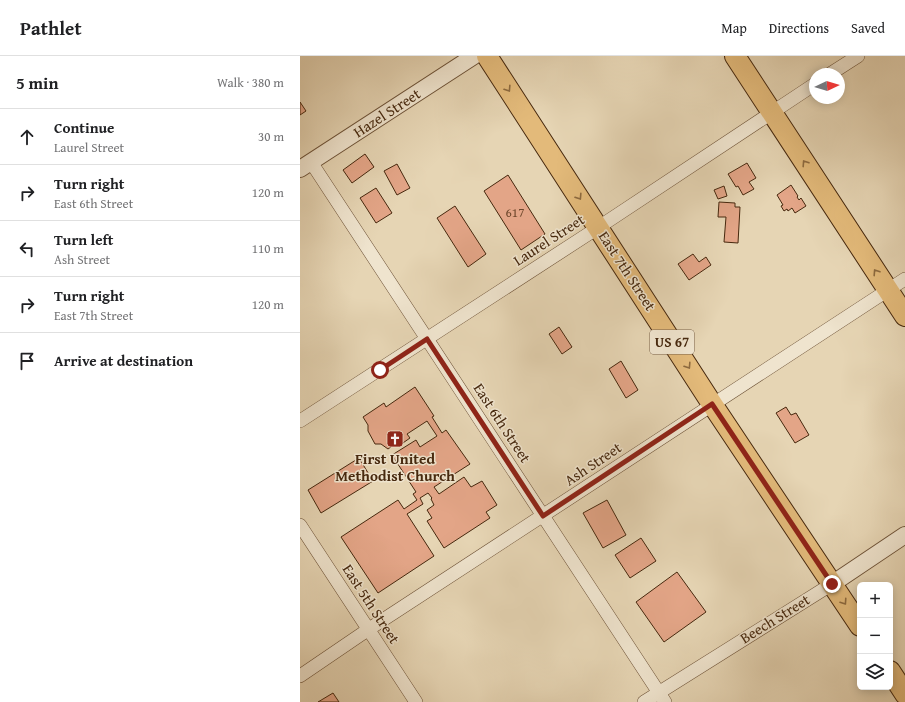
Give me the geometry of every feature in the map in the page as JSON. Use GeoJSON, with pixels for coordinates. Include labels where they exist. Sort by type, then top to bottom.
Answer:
{"type":"FeatureCollection","features":[{"type":"Feature","properties":{"kind":"main road","name":"East 7th Street"},"geometry":{"type":"LineString","coordinates":[[487,56],[599,227],[712,404],[857,622]]}},
{"type":"Feature","properties":{"kind":"main road"},"geometry":{"type":"LineString","coordinates":[[735,56],[905,316]]}},
{"type":"Feature","properties":{"kind":"main road"},"geometry":{"type":"LineString","coordinates":[[893,676],[905,694]]}},
{"type":"Feature","properties":{"kind":"street","name":"Hazel Street"},"geometry":{"type":"LineString","coordinates":[[305,166],[474,56]]}},
{"type":"Feature","properties":{"kind":"street"},"geometry":{"type":"LineString","coordinates":[[839,68],[858,56]]}},
{"type":"Feature","properties":{"kind":"street","name":"Laurel Street"},"geometry":{"type":"LineString","coordinates":[[300,421],[599,227],[809,88]]}},
{"type":"Feature","properties":{"kind":"street","name":"East 6th Street"},"geometry":{"type":"LineString","coordinates":[[305,166],[427,339],[662,697]]}},
{"type":"Feature","properties":{"kind":"street","name":"Ash Street"},"geometry":{"type":"LineString","coordinates":[[300,676],[369,629],[905,279]]}},
{"type":"Feature","properties":{"kind":"street","name":"East 5th Street"},"geometry":{"type":"LineString","coordinates":[[300,525],[416,702]]}},
{"type":"Feature","properties":{"kind":"street","name":"Beech Street"},"geometry":{"type":"LineString","coordinates":[[644,702],[662,697],[905,535]]}},
{"type":"Feature","properties":{"kind":"building"},"geometry":{"type":"Polygon","coordinates":[[[300,102],[306,111],[300,115],[300,102]]]}},
{"type":"Feature","properties":{"kind":"building"},"geometry":{"type":"Polygon","coordinates":[[[365,154],[374,167],[352,183],[343,170],[365,154]]]}},
{"type":"Feature","properties":{"kind":"building"},"geometry":{"type":"Polygon","coordinates":[[[747,163],[756,178],[749,182],[754,189],[743,195],[728,174],[747,163]]]}},
{"type":"Feature","properties":{"kind":"building"},"geometry":{"type":"Polygon","coordinates":[[[397,164],[410,188],[397,195],[384,171],[397,164]]]}},
{"type":"Feature","properties":{"kind":"building"},"geometry":{"type":"Polygon","coordinates":[[[508,175],[545,234],[521,250],[484,191],[508,175]]]}},
{"type":"Feature","properties":{"kind":"building"},"geometry":{"type":"Polygon","coordinates":[[[791,185],[799,200],[801,198],[806,206],[795,213],[792,208],[788,211],[787,209],[784,211],[781,206],[783,205],[777,195],[791,185]]]}},
{"type":"Feature","properties":{"kind":"building"},"geometry":{"type":"Polygon","coordinates":[[[724,186],[727,196],[718,199],[714,190],[724,186]]]}},
{"type":"Feature","properties":{"kind":"building"},"geometry":{"type":"Polygon","coordinates":[[[376,188],[392,213],[376,223],[360,198],[376,188]]]}},
{"type":"Feature","properties":{"kind":"building"},"geometry":{"type":"Polygon","coordinates":[[[719,202],[735,203],[735,207],[740,207],[738,243],[724,242],[726,217],[718,217],[719,202]]]}},
{"type":"Feature","properties":{"kind":"building"},"geometry":{"type":"Polygon","coordinates":[[[455,206],[486,254],[468,267],[437,218],[455,206]]]}},
{"type":"Feature","properties":{"kind":"building"},"geometry":{"type":"Polygon","coordinates":[[[693,254],[699,262],[706,257],[711,265],[689,280],[678,264],[693,254]]]}},
{"type":"Feature","properties":{"kind":"building"},"geometry":{"type":"Polygon","coordinates":[[[559,327],[572,347],[562,354],[549,334],[559,327]]]}},
{"type":"Feature","properties":{"kind":"building"},"geometry":{"type":"Polygon","coordinates":[[[621,361],[638,390],[626,398],[609,369],[621,361]]]}},
{"type":"Feature","properties":{"kind":"building"},"geometry":{"type":"Polygon","coordinates":[[[415,387],[434,416],[432,417],[442,433],[446,430],[470,464],[434,487],[439,494],[464,477],[471,487],[482,481],[497,505],[486,512],[490,518],[444,548],[427,521],[432,518],[427,510],[434,505],[431,499],[432,498],[428,493],[420,498],[423,504],[407,514],[434,556],[378,593],[341,537],[398,500],[404,509],[417,500],[413,494],[416,492],[392,455],[416,440],[420,447],[437,436],[427,421],[407,434],[410,438],[400,445],[398,442],[388,449],[381,444],[375,444],[368,431],[368,425],[363,417],[384,403],[386,407],[415,387]]]}},
{"type":"Feature","properties":{"kind":"building"},"geometry":{"type":"Polygon","coordinates":[[[786,407],[791,415],[796,413],[809,435],[795,443],[776,413],[786,407]]]}},
{"type":"Feature","properties":{"kind":"building"},"geometry":{"type":"Polygon","coordinates":[[[359,458],[373,481],[321,513],[308,490],[359,458]]]}},
{"type":"Feature","properties":{"kind":"building"},"geometry":{"type":"Polygon","coordinates":[[[607,500],[626,535],[603,548],[583,513],[607,500]]]}},
{"type":"Feature","properties":{"kind":"building"},"geometry":{"type":"Polygon","coordinates":[[[641,538],[656,561],[630,578],[615,555],[641,538]]]}},
{"type":"Feature","properties":{"kind":"building"},"geometry":{"type":"Polygon","coordinates":[[[677,572],[706,612],[664,642],[636,602],[677,572]]]}},
{"type":"Feature","properties":{"kind":"building"},"geometry":{"type":"Polygon","coordinates":[[[333,693],[339,702],[318,702],[333,693]]]}},
{"type":"Feature","properties":{"kind":"place","name":"First United Methodist Church"},"geometry":{"type":"Point","coordinates":[395,439]}},
{"type":"Feature","properties":{"kind":"route"},"geometry":{"type":"LineString","coordinates":[[380,370],[427,339],[543,516],[712,404],[832,584]]}}]}
